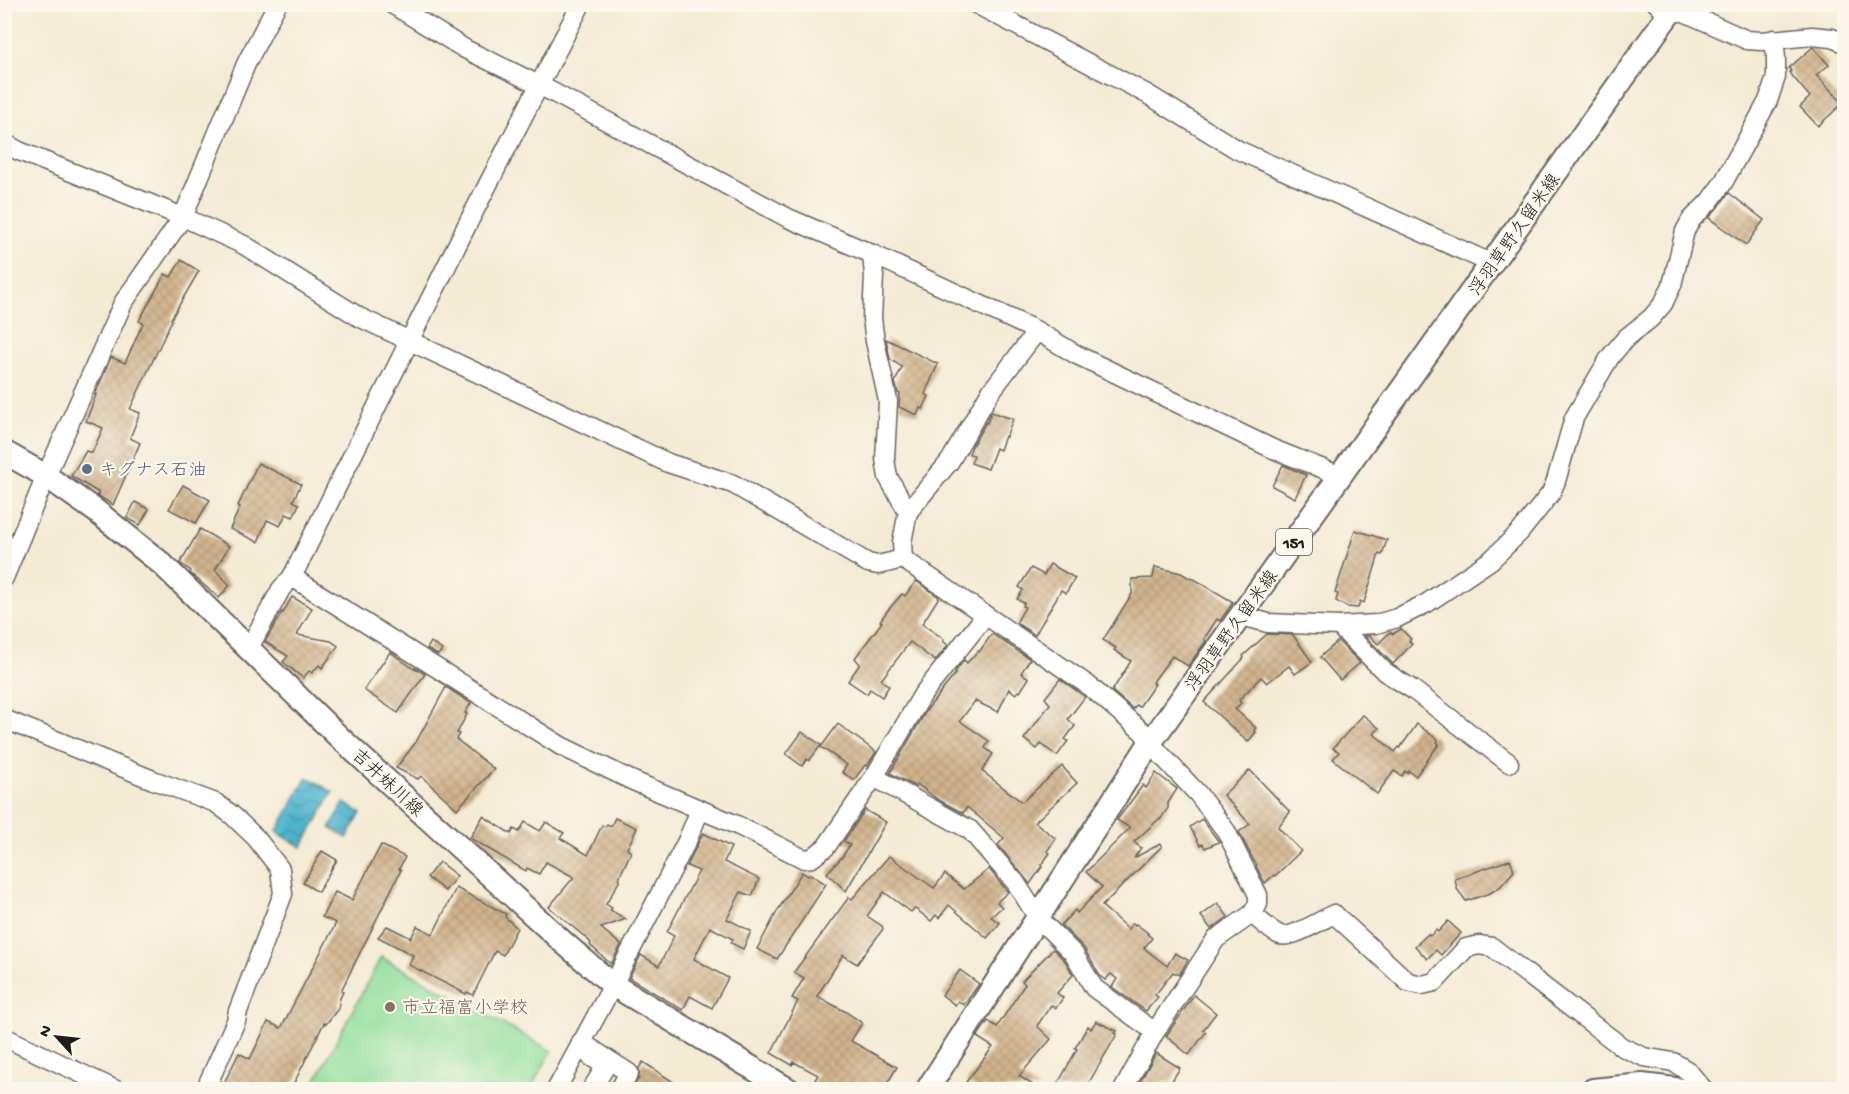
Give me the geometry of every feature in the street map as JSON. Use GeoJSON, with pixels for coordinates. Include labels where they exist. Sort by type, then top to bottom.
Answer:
{"type":"FeatureCollection","features":[{"type":"Feature","properties":{"kind":"main road","name":"浮羽草野久留米線"},"geometry":{"type":"LineString","coordinates":[[927,1089],[1150,743],[1493,264],[1668,7]]}},
{"type":"Feature","properties":{"kind":"main road","name":"吉井妹川線"},"geometry":{"type":"LineString","coordinates":[[4,452],[46,476],[96,511],[162,564],[339,737],[613,985],[789,1089]]}},
{"type":"Feature","properties":{"kind":"main road"},"geometry":{"type":"LineString","coordinates":[[1593,1089],[1642,1085],[1683,1089]]}},
{"type":"Feature","properties":{"kind":"street"},"geometry":{"type":"LineString","coordinates":[[4,578],[46,476],[123,303],[183,217],[246,64],[277,4]]}},
{"type":"Feature","properties":{"kind":"street"},"geometry":{"type":"LineString","coordinates":[[392,4],[465,49],[541,86],[788,218],[872,254],[1037,331],[1077,355],[1273,449],[1341,476]]}},
{"type":"Feature","properties":{"kind":"street"},"geometry":{"type":"LineString","coordinates":[[249,648],[281,589],[292,577],[467,225],[541,86],[581,4]]}},
{"type":"Feature","properties":{"kind":"street"},"geometry":{"type":"LineString","coordinates":[[976,4],[1147,94],[1238,150],[1493,264]]}},
{"type":"Feature","properties":{"kind":"street"},"geometry":{"type":"LineString","coordinates":[[1668,7],[1746,40],[1812,36],[1832,38],[1845,43]]}},
{"type":"Feature","properties":{"kind":"street"},"geometry":{"type":"LineString","coordinates":[[1242,616],[1268,623],[1339,626],[1376,624],[1397,618],[1427,603],[1491,560],[1520,532],[1551,493],[1574,418],[1610,357],[1626,338],[1651,318],[1663,304],[1672,285],[1690,220],[1709,202],[1723,183],[1768,101],[1776,78],[1774,39]]}},
{"type":"Feature","properties":{"kind":"street"},"geometry":{"type":"LineString","coordinates":[[4,143],[183,217],[244,245],[359,317],[668,463],[733,484],[868,563],[878,565],[903,559],[1088,685],[1143,732],[1150,743],[1198,794],[1226,831],[1258,895],[1258,904],[1252,914],[1216,939],[1155,1032],[1123,1089]]}},
{"type":"Feature","properties":{"kind":"street"},"geometry":{"type":"LineString","coordinates":[[872,254],[874,276],[872,319],[888,400],[885,459],[888,477],[908,512]]}},
{"type":"Feature","properties":{"kind":"street"},"geometry":{"type":"LineString","coordinates":[[903,559],[902,542],[908,512],[950,461],[989,394],[1037,331]]}},
{"type":"Feature","properties":{"kind":"street"},"geometry":{"type":"LineString","coordinates":[[292,577],[561,746],[631,780],[738,826],[804,859],[813,858],[826,848],[874,777],[923,694],[985,616]]}},
{"type":"Feature","properties":{"kind":"street"},"geometry":{"type":"LineString","coordinates":[[1339,626],[1385,672],[1412,689],[1509,763]]}},
{"type":"Feature","properties":{"kind":"street"},"geometry":{"type":"LineString","coordinates":[[4,719],[153,780],[216,803],[256,838],[280,869],[283,894],[236,1021],[205,1089]]}},
{"type":"Feature","properties":{"kind":"street"},"geometry":{"type":"LineString","coordinates":[[874,777],[970,830],[1016,883],[1038,918],[1074,954],[1094,988],[1155,1032]]}},
{"type":"Feature","properties":{"kind":"street"},"geometry":{"type":"LineString","coordinates":[[556,1089],[613,985],[687,841],[700,810]]}},
{"type":"Feature","properties":{"kind":"street"},"geometry":{"type":"LineString","coordinates":[[1252,914],[1283,936],[1334,914],[1408,982],[1422,985],[1435,982],[1466,948],[1479,945],[1492,947],[1622,1047],[1644,1057],[1673,1062],[1688,1071],[1704,1089]]}},
{"type":"Feature","properties":{"kind":"street"},"geometry":{"type":"LineString","coordinates":[[4,1037],[116,1089]]}},
{"type":"Feature","properties":{"kind":"street"},"geometry":{"type":"LineString","coordinates":[[580,1046],[606,1066],[591,1089]]}},
{"type":"Feature","properties":{"kind":"street"},"geometry":{"type":"LineString","coordinates":[[580,1046],[629,1073],[619,1089]]}},
{"type":"Feature","properties":{"kind":"green space"},"geometry":{"type":"Polygon","coordinates":[[[381,957],[552,1051],[530,1089],[311,1089],[381,957]]]}},
{"type":"Feature","properties":{"kind":"water"},"geometry":{"type":"Polygon","coordinates":[[[307,777],[333,792],[302,847],[276,832],[307,777]]]}},
{"type":"Feature","properties":{"kind":"water"},"geometry":{"type":"Polygon","coordinates":[[[344,803],[361,813],[347,838],[330,828],[344,803]]]}},
{"type":"Feature","properties":{"kind":"building"},"geometry":{"type":"Polygon","coordinates":[[[1813,47],[1829,65],[1816,75],[1843,103],[1818,126],[1800,107],[1810,97],[1789,72],[1791,71],[1789,68],[1813,47]]]}},
{"type":"Feature","properties":{"kind":"building"},"geometry":{"type":"Polygon","coordinates":[[[1729,193],[1764,220],[1746,245],[1709,218],[1729,193]]]}},
{"type":"Feature","properties":{"kind":"building"},"geometry":{"type":"Polygon","coordinates":[[[181,260],[199,271],[171,319],[130,409],[140,413],[130,438],[140,443],[113,505],[97,495],[99,493],[71,476],[86,451],[92,453],[103,428],[86,421],[111,357],[125,363],[143,323],[139,321],[165,274],[171,277],[181,260]]]}},
{"type":"Feature","properties":{"kind":"building"},"geometry":{"type":"Polygon","coordinates":[[[886,339],[938,364],[925,394],[929,396],[923,409],[920,408],[917,415],[899,407],[900,394],[895,382],[902,367],[890,359],[886,339]]]}},
{"type":"Feature","properties":{"kind":"building"},"geometry":{"type":"Polygon","coordinates":[[[991,412],[1013,419],[1000,450],[996,448],[988,469],[971,463],[974,455],[969,454],[991,412]]]}},
{"type":"Feature","properties":{"kind":"building"},"geometry":{"type":"Polygon","coordinates":[[[258,463],[301,484],[293,501],[299,504],[293,517],[286,514],[280,526],[267,520],[258,542],[230,529],[258,463]]]}},
{"type":"Feature","properties":{"kind":"building"},"geometry":{"type":"Polygon","coordinates":[[[1283,465],[1306,475],[1295,498],[1272,486],[1283,465]]]}},
{"type":"Feature","properties":{"kind":"building"},"geometry":{"type":"Polygon","coordinates":[[[183,485],[210,500],[196,523],[169,509],[183,485]]]}},
{"type":"Feature","properties":{"kind":"building"},"geometry":{"type":"Polygon","coordinates":[[[135,502],[149,509],[140,525],[127,518],[135,502]]]}},
{"type":"Feature","properties":{"kind":"building"},"geometry":{"type":"Polygon","coordinates":[[[200,529],[229,546],[215,570],[230,585],[219,598],[180,563],[200,529]]]}},
{"type":"Feature","properties":{"kind":"building"},"geometry":{"type":"Polygon","coordinates":[[[1355,530],[1387,540],[1382,555],[1379,554],[1364,603],[1360,601],[1358,608],[1347,607],[1336,601],[1338,594],[1335,593],[1355,530]]]}},
{"type":"Feature","properties":{"kind":"building"},"geometry":{"type":"Polygon","coordinates":[[[1050,564],[1075,578],[1066,593],[1061,590],[1035,635],[1016,623],[1025,607],[1024,603],[1017,599],[1023,590],[1019,587],[1031,568],[1044,575],[1050,564]]]}},
{"type":"Feature","properties":{"kind":"building"},"geometry":{"type":"Polygon","coordinates":[[[1155,567],[1181,573],[1191,579],[1191,577],[1233,602],[1220,621],[1217,619],[1204,639],[1206,641],[1188,666],[1172,656],[1139,707],[1136,705],[1133,709],[1112,691],[1131,661],[1103,640],[1132,594],[1132,579],[1153,578],[1155,567]]]}},
{"type":"Feature","properties":{"kind":"building"},"geometry":{"type":"Polygon","coordinates":[[[916,581],[939,597],[922,624],[944,639],[943,641],[948,645],[935,661],[910,642],[881,680],[889,686],[882,697],[870,689],[867,694],[848,681],[860,664],[855,658],[882,622],[880,621],[888,610],[902,594],[905,596],[916,581]]]}},
{"type":"Feature","properties":{"kind":"building"},"geometry":{"type":"Polygon","coordinates":[[[292,597],[312,608],[297,635],[331,641],[338,646],[322,668],[319,665],[303,678],[283,662],[288,656],[265,642],[292,597]]]}},
{"type":"Feature","properties":{"kind":"building"},"geometry":{"type":"Polygon","coordinates":[[[1401,629],[1411,639],[1409,641],[1412,644],[1393,664],[1365,636],[1370,636],[1378,644],[1390,632],[1393,634],[1401,629]]]}},
{"type":"Feature","properties":{"kind":"building"},"geometry":{"type":"Polygon","coordinates":[[[992,634],[1030,659],[1021,673],[1029,678],[1020,692],[1016,694],[1009,689],[998,712],[975,701],[960,721],[989,741],[985,748],[993,754],[982,771],[1022,802],[1062,766],[1077,783],[1035,822],[1056,839],[1047,851],[1050,853],[1041,865],[1042,867],[1030,884],[998,845],[1004,838],[967,807],[963,813],[937,799],[917,784],[916,787],[890,773],[926,711],[964,660],[967,663],[979,652],[992,634]]]}},
{"type":"Feature","properties":{"kind":"building"},"geometry":{"type":"Polygon","coordinates":[[[1267,634],[1293,635],[1312,662],[1295,674],[1289,666],[1267,683],[1261,677],[1239,700],[1241,703],[1235,709],[1256,728],[1254,730],[1256,732],[1248,742],[1204,702],[1244,658],[1243,656],[1267,634]]]}},
{"type":"Feature","properties":{"kind":"building"},"geometry":{"type":"Polygon","coordinates":[[[1338,641],[1360,663],[1340,680],[1320,657],[1338,641]]]}},
{"type":"Feature","properties":{"kind":"building"},"geometry":{"type":"Polygon","coordinates":[[[431,642],[442,650],[438,655],[427,649],[431,642]]]}},
{"type":"Feature","properties":{"kind":"building"},"geometry":{"type":"Polygon","coordinates":[[[390,652],[425,674],[398,713],[364,690],[390,652]]]}},
{"type":"Feature","properties":{"kind":"building"},"geometry":{"type":"Polygon","coordinates":[[[1060,679],[1085,697],[1068,719],[1075,726],[1065,739],[1068,741],[1057,756],[1041,744],[1037,749],[1024,739],[1050,704],[1045,698],[1060,679]]]}},
{"type":"Feature","properties":{"kind":"building"},"geometry":{"type":"Polygon","coordinates":[[[446,687],[471,703],[456,739],[494,769],[457,809],[421,776],[418,779],[396,768],[416,742],[446,687]]]}},
{"type":"Feature","properties":{"kind":"building"},"geometry":{"type":"Polygon","coordinates":[[[1363,715],[1379,728],[1374,734],[1395,752],[1417,724],[1438,740],[1439,744],[1416,776],[1409,771],[1407,773],[1405,771],[1402,776],[1394,771],[1377,794],[1333,759],[1339,752],[1333,748],[1363,715]]]}},
{"type":"Feature","properties":{"kind":"building"},"geometry":{"type":"Polygon","coordinates":[[[838,724],[876,752],[854,780],[842,772],[847,765],[821,747],[838,724]]]}},
{"type":"Feature","properties":{"kind":"building"},"geometry":{"type":"Polygon","coordinates":[[[802,732],[821,745],[809,761],[807,759],[802,766],[786,754],[802,732]]]}},
{"type":"Feature","properties":{"kind":"building"},"geometry":{"type":"Polygon","coordinates":[[[1250,770],[1290,812],[1278,827],[1301,851],[1265,883],[1239,832],[1250,824],[1223,795],[1250,770]]]}},
{"type":"Feature","properties":{"kind":"building"},"geometry":{"type":"Polygon","coordinates":[[[1156,773],[1177,789],[1160,820],[1134,842],[1141,848],[1134,858],[1160,844],[1162,846],[1102,906],[1128,929],[1133,923],[1148,933],[1152,938],[1144,948],[1167,966],[1175,953],[1188,960],[1179,975],[1173,972],[1155,995],[1158,997],[1146,1011],[1112,987],[1117,979],[1111,974],[1105,980],[1100,976],[1084,948],[1061,925],[1075,910],[1077,913],[1102,887],[1086,872],[1130,828],[1117,820],[1143,785],[1146,788],[1156,773]]]}},
{"type":"Feature","properties":{"kind":"building"},"geometry":{"type":"Polygon","coordinates":[[[865,810],[886,822],[846,891],[827,873],[850,845],[844,841],[865,810]]]}},
{"type":"Feature","properties":{"kind":"building"},"geometry":{"type":"Polygon","coordinates":[[[483,816],[511,834],[514,829],[519,832],[525,822],[540,831],[546,822],[564,833],[560,838],[588,855],[602,825],[611,826],[615,818],[637,828],[627,849],[631,852],[620,880],[606,904],[612,908],[610,910],[626,919],[601,928],[621,945],[611,964],[590,945],[591,943],[585,937],[549,907],[574,877],[546,862],[539,874],[527,868],[526,871],[470,838],[483,816]]]}},
{"type":"Feature","properties":{"kind":"building"},"geometry":{"type":"Polygon","coordinates":[[[1202,819],[1219,842],[1205,848],[1203,844],[1200,845],[1190,827],[1202,819]]]}},
{"type":"Feature","properties":{"kind":"building"},"geometry":{"type":"Polygon","coordinates":[[[703,833],[731,847],[724,862],[759,879],[752,896],[741,892],[727,919],[751,931],[743,949],[731,943],[733,939],[710,927],[694,959],[728,978],[712,1008],[690,996],[683,1010],[629,978],[641,955],[659,966],[674,936],[667,932],[699,871],[687,866],[703,833]]]}},
{"type":"Feature","properties":{"kind":"building","name":"市立福富小学校"},"geometry":{"type":"Polygon","coordinates":[[[381,845],[405,857],[399,869],[401,870],[341,991],[343,992],[338,1009],[326,1024],[324,1023],[291,1089],[221,1089],[239,1053],[250,1059],[268,1022],[281,1028],[336,923],[322,917],[335,892],[352,900],[381,845]]]}},
{"type":"Feature","properties":{"kind":"building"},"geometry":{"type":"Polygon","coordinates":[[[322,851],[337,860],[318,892],[303,883],[322,851]]]}},
{"type":"Feature","properties":{"kind":"building"},"geometry":{"type":"Polygon","coordinates":[[[889,856],[934,888],[945,874],[964,889],[989,869],[1008,892],[997,902],[1002,907],[991,917],[1000,923],[987,938],[949,905],[939,918],[936,915],[931,921],[917,910],[914,909],[911,912],[884,892],[867,916],[883,929],[857,964],[843,955],[817,996],[862,1023],[851,1041],[897,1067],[884,1089],[820,1089],[812,1085],[818,1075],[794,1062],[792,1065],[771,1053],[798,1001],[792,998],[804,978],[794,972],[849,897],[852,899],[889,856]]]}},
{"type":"Feature","properties":{"kind":"building"},"geometry":{"type":"Polygon","coordinates":[[[1509,860],[1514,871],[1500,887],[1490,893],[1466,901],[1457,889],[1455,879],[1509,860]]]}},
{"type":"Feature","properties":{"kind":"building"},"geometry":{"type":"Polygon","coordinates":[[[439,862],[457,876],[445,891],[427,877],[439,862]]]}},
{"type":"Feature","properties":{"kind":"building"},"geometry":{"type":"Polygon","coordinates":[[[802,872],[826,884],[777,959],[757,949],[802,872]]]}},
{"type":"Feature","properties":{"kind":"building"},"geometry":{"type":"Polygon","coordinates":[[[456,888],[506,914],[505,917],[517,928],[503,955],[495,951],[473,995],[467,992],[466,994],[409,965],[413,955],[378,937],[387,926],[411,938],[417,926],[433,934],[456,888]]]}},
{"type":"Feature","properties":{"kind":"building"},"geometry":{"type":"Polygon","coordinates":[[[1218,903],[1228,917],[1211,929],[1201,916],[1218,903]]]}},
{"type":"Feature","properties":{"kind":"building"},"geometry":{"type":"Polygon","coordinates":[[[1448,921],[1461,933],[1441,955],[1436,950],[1427,959],[1415,946],[1428,934],[1430,936],[1436,930],[1438,932],[1448,921]]]}},
{"type":"Feature","properties":{"kind":"building"},"geometry":{"type":"Polygon","coordinates":[[[1053,949],[1065,961],[1073,975],[1057,993],[1063,998],[1056,1008],[1051,1005],[1037,1026],[1051,1039],[1019,1076],[1039,1089],[977,1089],[966,1082],[993,1047],[977,1037],[988,1021],[997,1027],[1025,984],[1022,981],[1053,949]]]}},
{"type":"Feature","properties":{"kind":"building"},"geometry":{"type":"Polygon","coordinates":[[[960,970],[979,984],[964,1005],[958,1001],[955,1005],[942,995],[960,970]]]}},
{"type":"Feature","properties":{"kind":"building"},"geometry":{"type":"Polygon","coordinates":[[[1194,995],[1216,1013],[1203,1030],[1206,1032],[1189,1055],[1166,1036],[1194,995]]]}},
{"type":"Feature","properties":{"kind":"building"},"geometry":{"type":"Polygon","coordinates":[[[1096,1021],[1117,1031],[1115,1033],[1117,1034],[1087,1086],[1085,1085],[1082,1089],[1055,1089],[1088,1026],[1091,1029],[1096,1021]]]}},
{"type":"Feature","properties":{"kind":"building"},"geometry":{"type":"Polygon","coordinates":[[[1156,1053],[1180,1068],[1170,1084],[1164,1080],[1158,1089],[1136,1089],[1156,1053]]]}},
{"type":"Feature","properties":{"kind":"building"},"geometry":{"type":"Polygon","coordinates":[[[643,1062],[684,1089],[632,1089],[639,1078],[639,1068],[643,1062]]]}},
{"type":"Feature","properties":{"kind":"place","name":"キグナス石油"},"geometry":{"type":"Point","coordinates":[87,469]}},
{"type":"Feature","properties":{"kind":"place","name":"市立福富小学校"},"geometry":{"type":"Point","coordinates":[390,1007]}}]}
